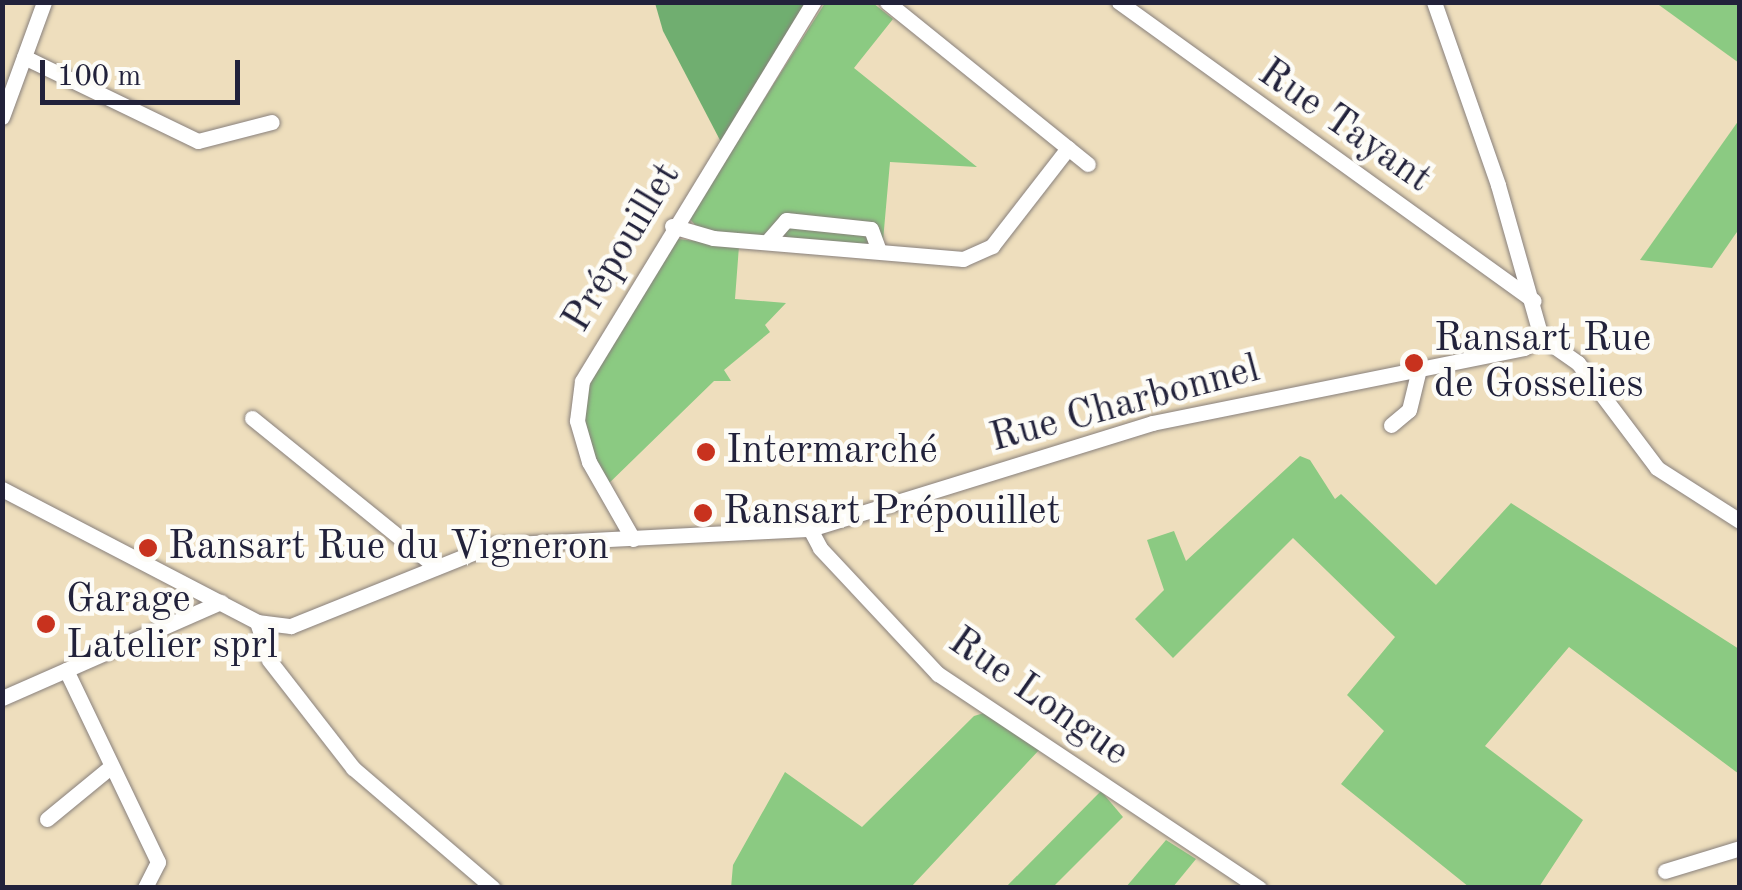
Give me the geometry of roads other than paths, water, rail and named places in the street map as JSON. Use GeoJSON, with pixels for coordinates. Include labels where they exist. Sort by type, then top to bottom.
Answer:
{"type":"FeatureCollection","features":[{"type":"Feature","properties":{"kind":"street"},"geometry":{"type":"LineString","coordinates":[[2,117],[44,2]]}},
{"type":"Feature","properties":{"kind":"street","name":"Prépouillet"},"geometry":{"type":"LineString","coordinates":[[633,539],[588,462],[577,422],[582,380],[672,226],[813,2]]}},
{"type":"Feature","properties":{"kind":"street"},"geometry":{"type":"LineString","coordinates":[[887,2],[1088,164]]}},
{"type":"Feature","properties":{"kind":"street","name":"Rue Tayant"},"geometry":{"type":"LineString","coordinates":[[1119,2],[1534,301]]}},
{"type":"Feature","properties":{"kind":"street"},"geometry":{"type":"LineString","coordinates":[[1434,2],[1534,301],[1541,338],[1578,362],[1657,468],[1740,521]]}},
{"type":"Feature","properties":{"kind":"street"},"geometry":{"type":"LineString","coordinates":[[24,57],[198,141],[272,122]]}},
{"type":"Feature","properties":{"kind":"street"},"geometry":{"type":"LineString","coordinates":[[672,226],[767,242],[962,259],[981,255],[1068,148]]}},
{"type":"Feature","properties":{"kind":"street"},"geometry":{"type":"LineString","coordinates":[[767,242],[786,220],[871,229],[879,251]]}},
{"type":"Feature","properties":{"kind":"street","name":"Rue Charbonnel"},"geometry":{"type":"LineString","coordinates":[[258,622],[292,626],[492,545],[810,529],[1152,423],[1524,348],[1541,338]]}},
{"type":"Feature","properties":{"kind":"street"},"geometry":{"type":"LineString","coordinates":[[1392,425],[1408,410],[1419,369]]}},
{"type":"Feature","properties":{"kind":"street"},"geometry":{"type":"LineString","coordinates":[[252,418],[436,567]]}},
{"type":"Feature","properties":{"kind":"street"},"geometry":{"type":"LineString","coordinates":[[2,489],[258,622],[269,660],[343,756],[493,888]]}},
{"type":"Feature","properties":{"kind":"street","name":"Rue Longue"},"geometry":{"type":"LineString","coordinates":[[810,529],[820,548],[938,674],[1258,888]]}},
{"type":"Feature","properties":{"kind":"street"},"geometry":{"type":"LineString","coordinates":[[2,698],[220,602]]}},
{"type":"Feature","properties":{"kind":"street"},"geometry":{"type":"LineString","coordinates":[[66,670],[109,768],[158,862],[145,888]]}},
{"type":"Feature","properties":{"kind":"street"},"geometry":{"type":"LineString","coordinates":[[47,819],[109,768]]}},
{"type":"Feature","properties":{"kind":"street"},"geometry":{"type":"LineString","coordinates":[[1665,871],[1740,848]]}},
{"type":"Feature","properties":{"kind":"place","name":"Ransart Rue de Gosselies"},"geometry":{"type":"Point","coordinates":[1414,363]}},
{"type":"Feature","properties":{"kind":"place","name":"Intermarché"},"geometry":{"type":"Point","coordinates":[706,452]}},
{"type":"Feature","properties":{"kind":"place","name":"Ransart Prépouillet"},"geometry":{"type":"Point","coordinates":[703,513]}},
{"type":"Feature","properties":{"kind":"place","name":"Ransart Rue du Vigneron"},"geometry":{"type":"Point","coordinates":[148,548]}},
{"type":"Feature","properties":{"kind":"place","name":"Garage Latelier sprl"},"geometry":{"type":"Point","coordinates":[46,624]}}]}
